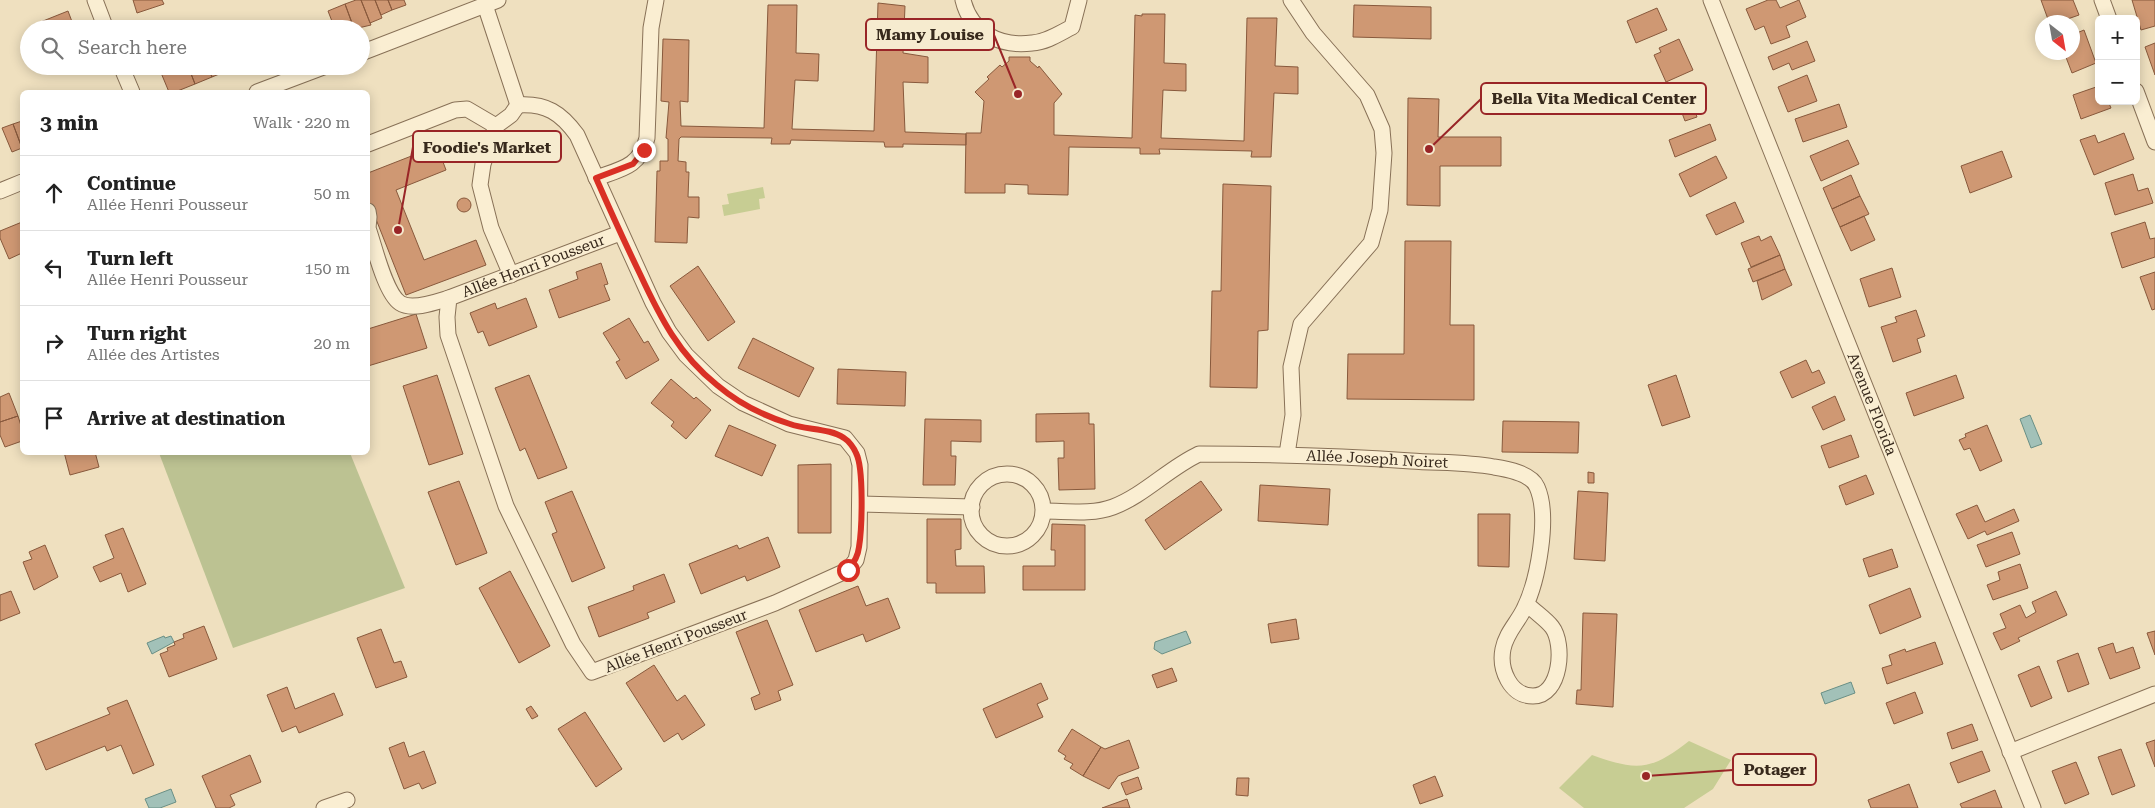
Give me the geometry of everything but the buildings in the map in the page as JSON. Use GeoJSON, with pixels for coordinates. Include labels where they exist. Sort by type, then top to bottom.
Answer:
{"type":"FeatureCollection","features":[{"type":"Feature","properties":{"kind":"street"},"geometry":{"type":"LineString","coordinates":[[95,0],[103,20]]}},
{"type":"Feature","properties":{"kind":"street"},"geometry":{"type":"LineString","coordinates":[[596,178],[633,164],[644,150],[648,138],[650,28],[656,0]]}},
{"type":"Feature","properties":{"kind":"street"},"geometry":{"type":"LineString","coordinates":[[964,0],[966,12],[974,26],[986,35],[1005,43],[1033,43],[1054,37],[1072,27],[1079,0]]}},
{"type":"Feature","properties":{"kind":"street"},"geometry":{"type":"LineString","coordinates":[[1287,454],[1293,415],[1291,366],[1301,324],[1372,243],[1380,210],[1384,153],[1382,129],[1367,95],[1313,33],[1291,0]]}},
{"type":"Feature","properties":{"kind":"street","name":"Avenue Florida"},"geometry":{"type":"LineString","coordinates":[[1711,0],[2033,808]]}},
{"type":"Feature","properties":{"kind":"street"},"geometry":{"type":"LineString","coordinates":[[2102,0],[2108,15]]}},
{"type":"Feature","properties":{"kind":"street"},"geometry":{"type":"LineString","coordinates":[[370,50],[491,3],[518,105],[511,115],[496,126],[482,164],[480,185],[491,228],[511,275]]}},
{"type":"Feature","properties":{"kind":"street"},"geometry":{"type":"LineString","coordinates":[[125,75],[131,90]]}},
{"type":"Feature","properties":{"kind":"street"},"geometry":{"type":"LineString","coordinates":[[262,90],[302,75]]}},
{"type":"Feature","properties":{"kind":"street"},"geometry":{"type":"LineString","coordinates":[[2140,102],[2155,142]]}},
{"type":"Feature","properties":{"kind":"street","name":"Allée Henri Pousseur"},"geometry":{"type":"LineString","coordinates":[[518,105],[543,106],[553,110],[565,120],[577,135],[620,233],[662,320],[686,355],[713,382],[743,403],[789,424],[844,438],[857,453],[860,465],[859,547],[856,560],[848,570],[775,603],[592,672],[573,644],[506,506],[448,335],[447,317],[449,298],[620,233]]}},
{"type":"Feature","properties":{"kind":"street"},"geometry":{"type":"LineString","coordinates":[[370,143],[455,110],[467,109],[496,126]]}},
{"type":"Feature","properties":{"kind":"street"},"geometry":{"type":"LineString","coordinates":[[0,191],[20,183]]}},
{"type":"Feature","properties":{"kind":"street"},"geometry":{"type":"LineString","coordinates":[[370,234],[391,294],[400,303],[411,306],[449,298]]}},
{"type":"Feature","properties":{"kind":"street","name":"Allée Joseph Noiret"},"geometry":{"type":"LineString","coordinates":[[1044,511],[1084,511],[1113,507],[1199,454],[1287,454],[1493,467],[1521,474],[1530,479],[1537,486],[1541,500],[1542,533],[1540,563],[1527,604],[1510,632],[1503,649],[1506,677],[1518,692],[1534,696],[1545,692],[1558,676],[1559,642],[1552,628],[1527,604]]}},
{"type":"Feature","properties":{"kind":"street"},"geometry":{"type":"LineString","coordinates":[[1008,473],[1026,478],[1039,492],[1044,511],[1040,525],[1031,537],[1018,544],[1004,546],[989,542],[978,532],[971,519],[977,488],[991,477],[1008,473]]}},
{"type":"Feature","properties":{"kind":"street"},"geometry":{"type":"LineString","coordinates":[[861,504],[972,507]]}},
{"type":"Feature","properties":{"kind":"street"},"geometry":{"type":"LineString","coordinates":[[2010,752],[2155,694]]}},
{"type":"Feature","properties":{"kind":"street"},"geometry":{"type":"LineString","coordinates":[[324,808],[347,800]]}},
{"type":"Feature","properties":{"kind":"green space"},"geometry":{"type":"Polygon","coordinates":[[[763,187],[765,198],[759,199],[760,209],[724,216],[722,205],[729,204],[727,194],[763,187]]]}},
{"type":"Feature","properties":{"kind":"green space"},"geometry":{"type":"Polygon","coordinates":[[[160,455],[351,455],[405,588],[233,648],[160,455]]]}},
{"type":"Feature","properties":{"kind":"green space"},"geometry":{"type":"Polygon","coordinates":[[[1689,741],[1731,760],[1713,789],[1684,808],[1584,808],[1559,788],[1592,755],[1621,764],[1643,765],[1664,758],[1689,741]]]}},
{"type":"Feature","properties":{"kind":"water"},"geometry":{"type":"Polygon","coordinates":[[[2030,415],[2042,444],[2031,448],[2020,419],[2030,415]]]}},
{"type":"Feature","properties":{"kind":"water"},"geometry":{"type":"Polygon","coordinates":[[[1186,631],[1191,643],[1162,654],[1154,649],[1155,642],[1186,631]]]}},
{"type":"Feature","properties":{"kind":"water"},"geometry":{"type":"Polygon","coordinates":[[[164,636],[165,638],[171,636],[174,642],[152,654],[147,643],[164,636]]]}},
{"type":"Feature","properties":{"kind":"water"},"geometry":{"type":"Polygon","coordinates":[[[1851,682],[1855,693],[1825,704],[1821,693],[1851,682]]]}},
{"type":"Feature","properties":{"kind":"water"},"geometry":{"type":"Polygon","coordinates":[[[171,789],[176,802],[160,808],[149,808],[145,799],[171,789]]]}},
{"type":"Feature","properties":{"kind":"place","name":"Mamy Louise"},"geometry":{"type":"Point","coordinates":[1018,94]}},
{"type":"Feature","properties":{"kind":"place","name":"Bella Vita Medical Center"},"geometry":{"type":"Point","coordinates":[1429,149]}},
{"type":"Feature","properties":{"kind":"place","name":"Foodie's Market"},"geometry":{"type":"Point","coordinates":[398,230]}},
{"type":"Feature","properties":{"kind":"place","name":"Potager"},"geometry":{"type":"Point","coordinates":[1646,776]}},
{"type":"Feature","properties":{"kind":"route"},"geometry":{"type":"LineString","coordinates":[[644,150],[633,164],[596,178],[653,303],[669,332],[686,355],[709,378],[731,396],[789,424],[844,438],[857,453],[860,465],[861,504],[859,547],[856,560],[848,570]]}}]}
